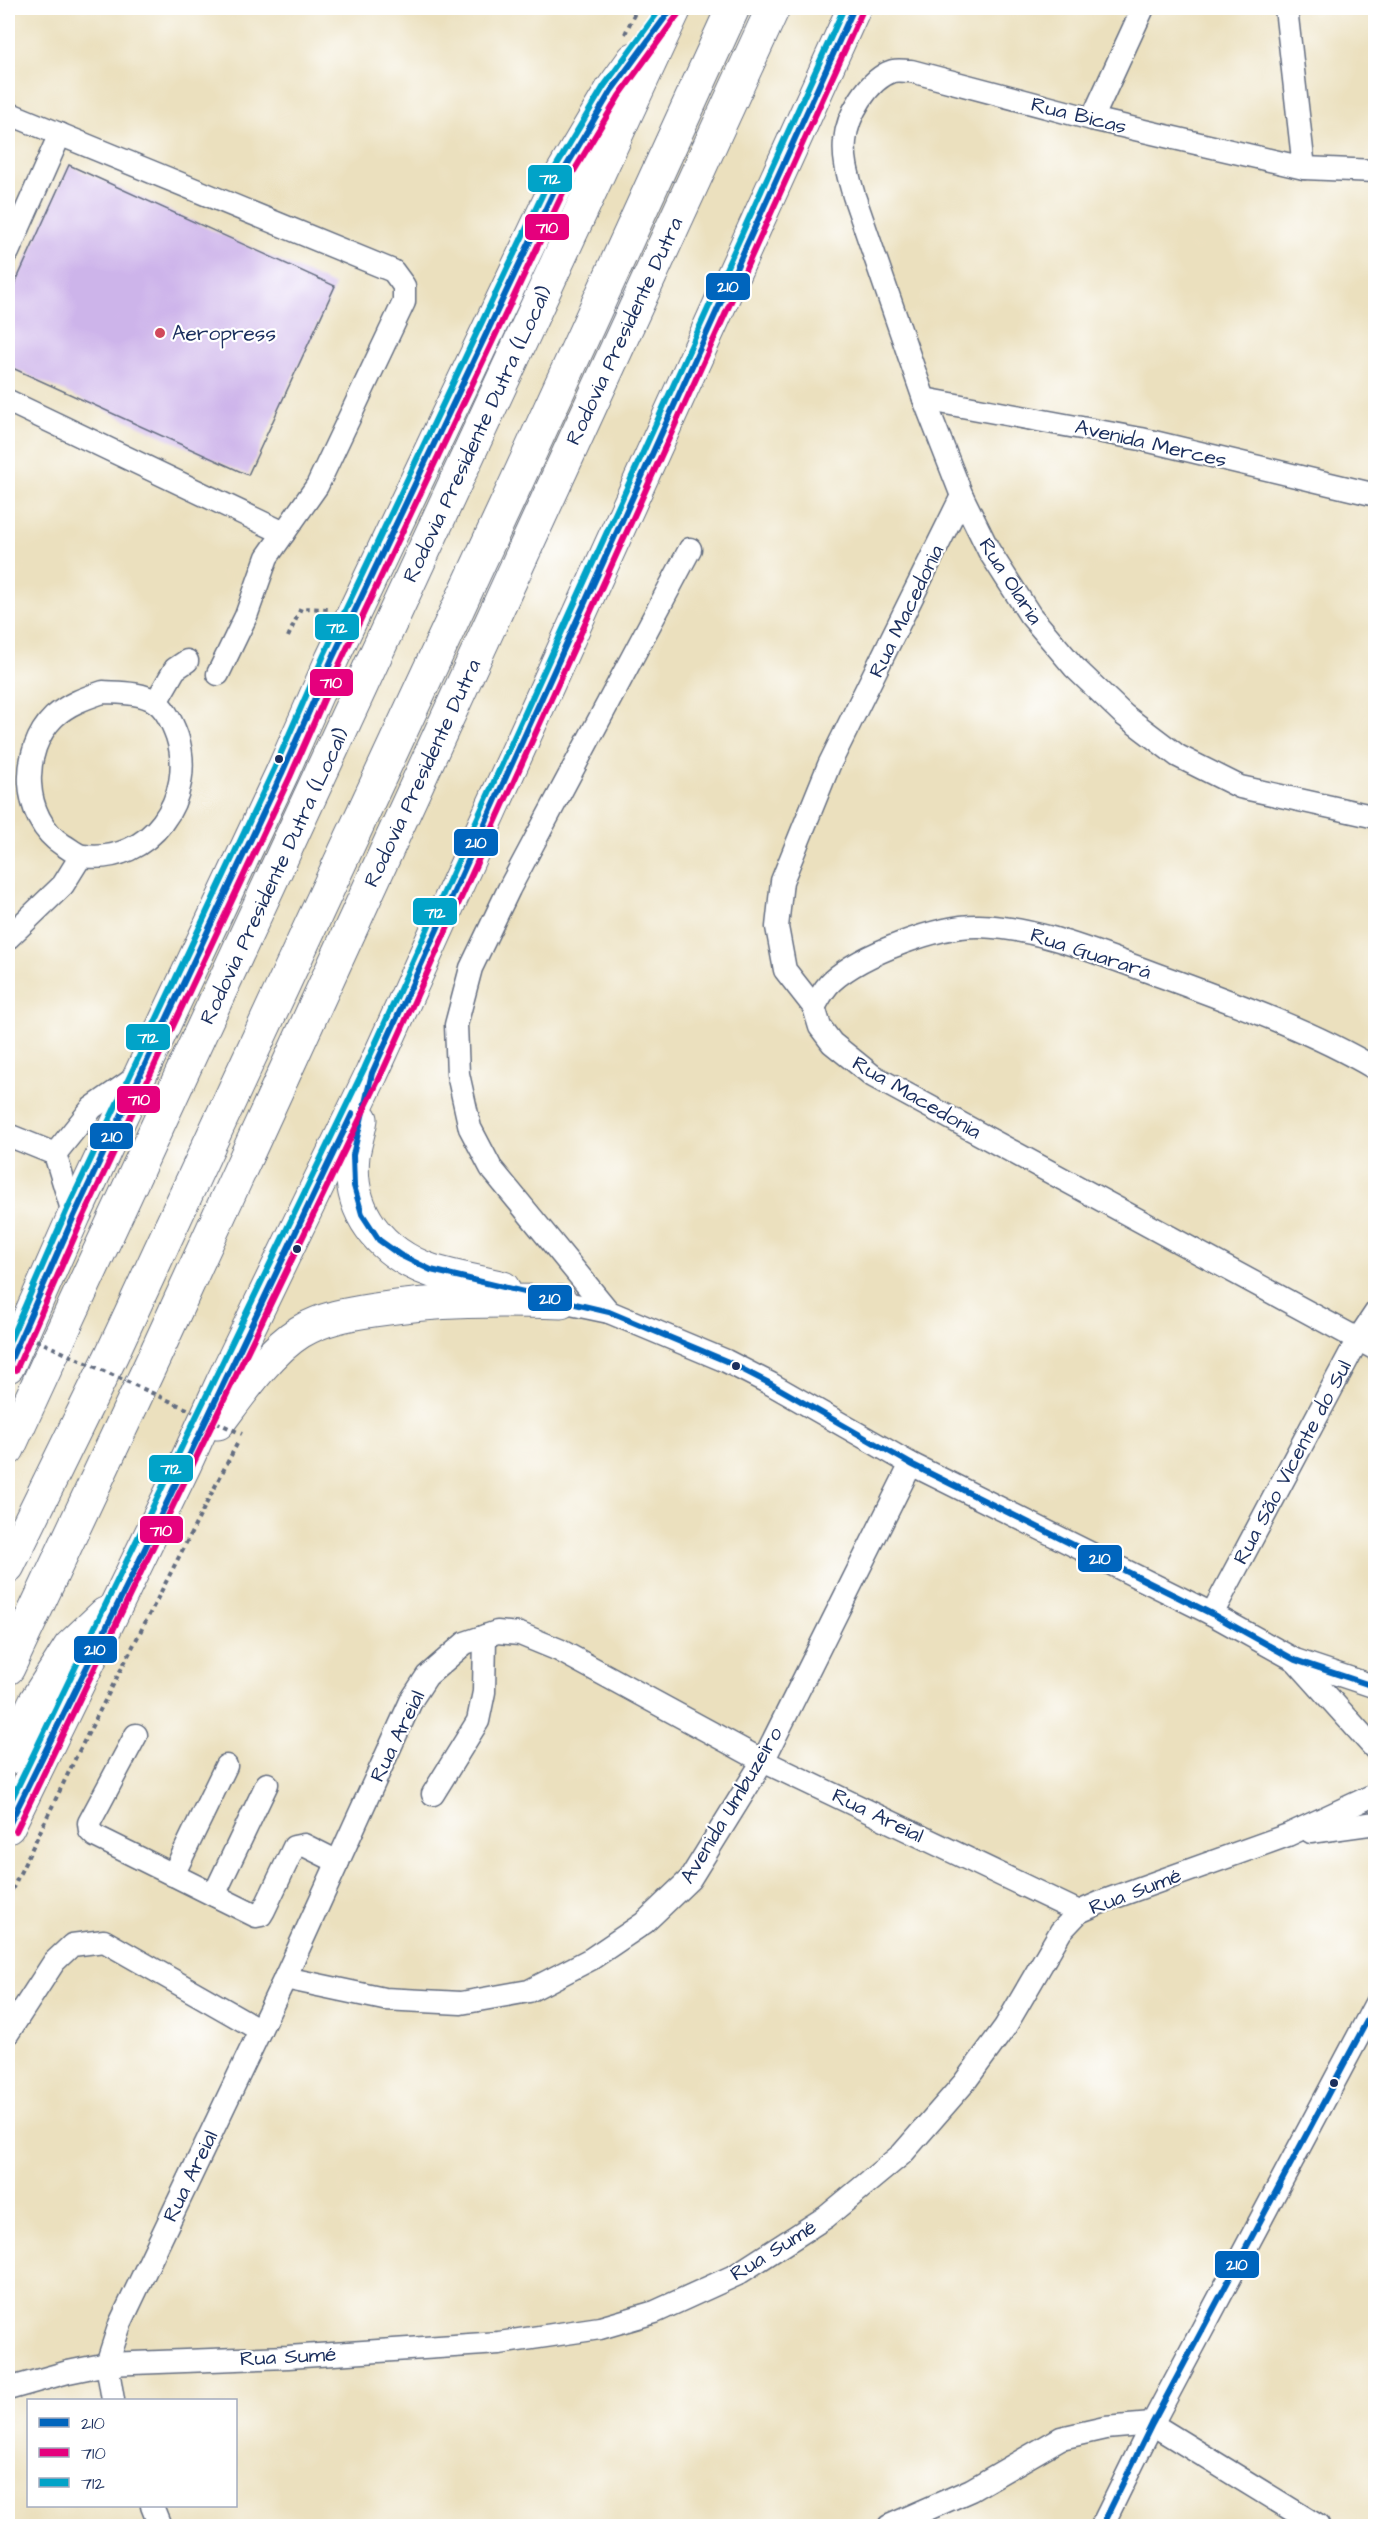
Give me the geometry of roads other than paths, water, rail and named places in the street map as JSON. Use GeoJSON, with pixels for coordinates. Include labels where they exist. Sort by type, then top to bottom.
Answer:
{"type":"FeatureCollection","features":[{"type":"Feature","properties":{"kind":"highway"},"geometry":{"type":"LineString","coordinates":[[8,1366],[74,1216],[282,773],[332,659],[563,172],[611,91],[673,8]]}},
{"type":"Feature","properties":{"kind":"highway","name":"Rodovia Presidente Dutra (Local)"},"geometry":{"type":"LineString","coordinates":[[8,1449],[673,8]]}},
{"type":"Feature","properties":{"kind":"highway","name":"Rodovia Presidente Dutra"},"geometry":{"type":"LineString","coordinates":[[8,1566],[112,1354],[527,459],[733,8]]}},
{"type":"Feature","properties":{"kind":"highway","name":"Rodovia Presidente Dutra"},"geometry":{"type":"LineString","coordinates":[[8,1668],[167,1330],[773,8]]}},
{"type":"Feature","properties":{"kind":"highway"},"geometry":{"type":"LineString","coordinates":[[8,1827],[119,1602],[372,1073],[854,8]]}},
{"type":"Feature","properties":{"kind":"highway"},"geometry":{"type":"LineString","coordinates":[[372,1073],[353,1155],[354,1176],[362,1214],[379,1240],[400,1255],[431,1270],[561,1302]]}},
{"type":"Feature","properties":{"kind":"highway"},"geometry":{"type":"LineString","coordinates":[[185,1464],[264,1364],[299,1332],[334,1317],[423,1302],[486,1300],[561,1302]]}},
{"type":"Feature","properties":{"kind":"highway"},"geometry":{"type":"LineString","coordinates":[[8,1758],[35,1702],[70,1647],[119,1602]]}},
{"type":"Feature","properties":{"kind":"highway"},"geometry":{"type":"LineString","coordinates":[[8,1854],[39,1765]]}},
{"type":"Feature","properties":{"kind":"street"},"geometry":{"type":"LineString","coordinates":[[1092,119],[1143,8]]}},
{"type":"Feature","properties":{"kind":"street"},"geometry":{"type":"LineString","coordinates":[[1286,8],[1304,168]]}},
{"type":"Feature","properties":{"kind":"street","name":"Rua Bicas"},"geometry":{"type":"LineString","coordinates":[[845,163],[848,125],[867,92],[880,78],[894,71],[911,71],[1092,119],[1304,168],[1376,171]]}},
{"type":"Feature","properties":{"kind":"street"},"geometry":{"type":"LineString","coordinates":[[8,113],[393,270],[404,286],[404,302],[317,486],[267,557],[246,616],[218,674]]}},
{"type":"Feature","properties":{"kind":"street"},"geometry":{"type":"LineString","coordinates":[[8,252],[60,134]]}},
{"type":"Feature","properties":{"kind":"street","name":"Rua Olaria"},"geometry":{"type":"LineString","coordinates":[[845,163],[854,196],[924,399],[962,496],[989,551],[1030,615],[1074,667],[1124,715],[1178,756],[1240,787],[1376,818]]}},
{"type":"Feature","properties":{"kind":"street","name":"Avenida Merces"},"geometry":{"type":"LineString","coordinates":[[924,399],[1141,439],[1376,495]]}},
{"type":"Feature","properties":{"kind":"street"},"geometry":{"type":"LineString","coordinates":[[8,400],[284,533]]}},
{"type":"Feature","properties":{"kind":"street","name":"Rua Macedonia"},"geometry":{"type":"LineString","coordinates":[[962,496],[829,765],[782,880],[777,927],[785,970],[814,1007],[820,1027],[832,1043],[873,1076],[1367,1344]]}},
{"type":"Feature","properties":{"kind":"street"},"geometry":{"type":"LineString","coordinates":[[609,1312],[491,1168],[470,1128],[458,1074],[456,1025],[471,968],[509,889],[690,549]]}},
{"type":"Feature","properties":{"kind":"street"},"geometry":{"type":"LineString","coordinates":[[156,702],[175,669],[187,661]]}},
{"type":"Feature","properties":{"kind":"street"},"geometry":{"type":"LineString","coordinates":[[130,693],[156,702],[173,724],[182,751],[182,779],[174,806],[158,829],[136,846],[109,855],[81,856],[57,841],[40,820],[31,794],[30,766],[38,740],[54,717],[76,701],[94,695],[130,693]]}},
{"type":"Feature","properties":{"kind":"street"},"geometry":{"type":"LineString","coordinates":[[8,938],[63,885],[81,856]]}},
{"type":"Feature","properties":{"kind":"street","name":"Rua Guarará"},"geometry":{"type":"LineString","coordinates":[[814,1007],[830,982],[861,961],[917,937],[976,926],[1023,930],[1080,947],[1201,991],[1344,1050],[1376,1069]]}},
{"type":"Feature","properties":{"kind":"street"},"geometry":{"type":"LineString","coordinates":[[55,1154],[92,1108],[140,1075]]}},
{"type":"Feature","properties":{"kind":"street"},"geometry":{"type":"LineString","coordinates":[[8,1135],[55,1154]]}},
{"type":"Feature","properties":{"kind":"street"},"geometry":{"type":"LineString","coordinates":[[55,1154],[74,1216]]}},
{"type":"Feature","properties":{"kind":"street"},"geometry":{"type":"LineString","coordinates":[[561,1302],[609,1312],[726,1361],[911,1464],[1212,1614],[1295,1660],[1376,1687]]}},
{"type":"Feature","properties":{"kind":"street","name":"Rua São Vicente do Sul"},"geometry":{"type":"LineString","coordinates":[[1212,1614],[1367,1344],[1376,1312]]}},
{"type":"Feature","properties":{"kind":"street","name":"Avenida Umbuzeiro"},"geometry":{"type":"LineString","coordinates":[[285,1978],[384,1999],[461,2003],[529,1991],[591,1959],[644,1923],[690,1879],[763,1761],[911,1464]]}},
{"type":"Feature","properties":{"kind":"street","name":"Rua Areial"},"geometry":{"type":"LineString","coordinates":[[107,2364],[120,2324],[285,1978],[412,1699],[427,1676],[465,1643],[497,1632],[520,1634],[559,1650],[763,1761],[1079,1912]]}},
{"type":"Feature","properties":{"kind":"street"},"geometry":{"type":"LineString","coordinates":[[433,1794],[478,1721],[484,1692],[484,1636]]}},
{"type":"Feature","properties":{"kind":"street"},"geometry":{"type":"LineString","coordinates":[[1295,1660],[1376,1750]]}},
{"type":"Feature","properties":{"kind":"street"},"geometry":{"type":"LineString","coordinates":[[136,1735],[89,1823],[90,1831],[95,1836],[256,1916],[261,1915],[294,1847],[304,1845],[339,1862]]}},
{"type":"Feature","properties":{"kind":"street"},"geometry":{"type":"LineString","coordinates":[[173,1875],[226,1766]]}},
{"type":"Feature","properties":{"kind":"street"},"geometry":{"type":"LineString","coordinates":[[214,1895],[267,1784]]}},
{"type":"Feature","properties":{"kind":"street","name":"Rua Sumé"},"geometry":{"type":"LineString","coordinates":[[8,2389],[107,2364],[288,2358],[510,2341],[600,2328],[655,2312],[736,2276],[826,2217],[902,2154],[964,2083],[1005,2027],[1061,1931],[1079,1912],[1104,1900],[1288,1836],[1376,1794]]}},
{"type":"Feature","properties":{"kind":"street","name":"Rua Sumé"},"geometry":{"type":"LineString","coordinates":[[1288,1836],[1376,1823]]}},
{"type":"Feature","properties":{"kind":"street"},"geometry":{"type":"LineString","coordinates":[[8,2033],[54,1962],[72,1945],[104,1941],[260,2030]]}},
{"type":"Feature","properties":{"kind":"street"},"geometry":{"type":"LineString","coordinates":[[1102,2526],[1152,2424],[1376,2003]]}},
{"type":"Feature","properties":{"kind":"street"},"geometry":{"type":"LineString","coordinates":[[107,2364],[112,2399]]}},
{"type":"Feature","properties":{"kind":"street"},"geometry":{"type":"LineString","coordinates":[[889,2526],[971,2490],[1061,2438],[1105,2428],[1152,2424],[1318,2526]]}},
{"type":"Feature","properties":{"kind":"street"},"geometry":{"type":"LineString","coordinates":[[153,2507],[160,2526]]}},
{"type":"Feature","properties":{"kind":"place","name":"Aeropress"},"geometry":{"type":"Point","coordinates":[160,333]}}]}
